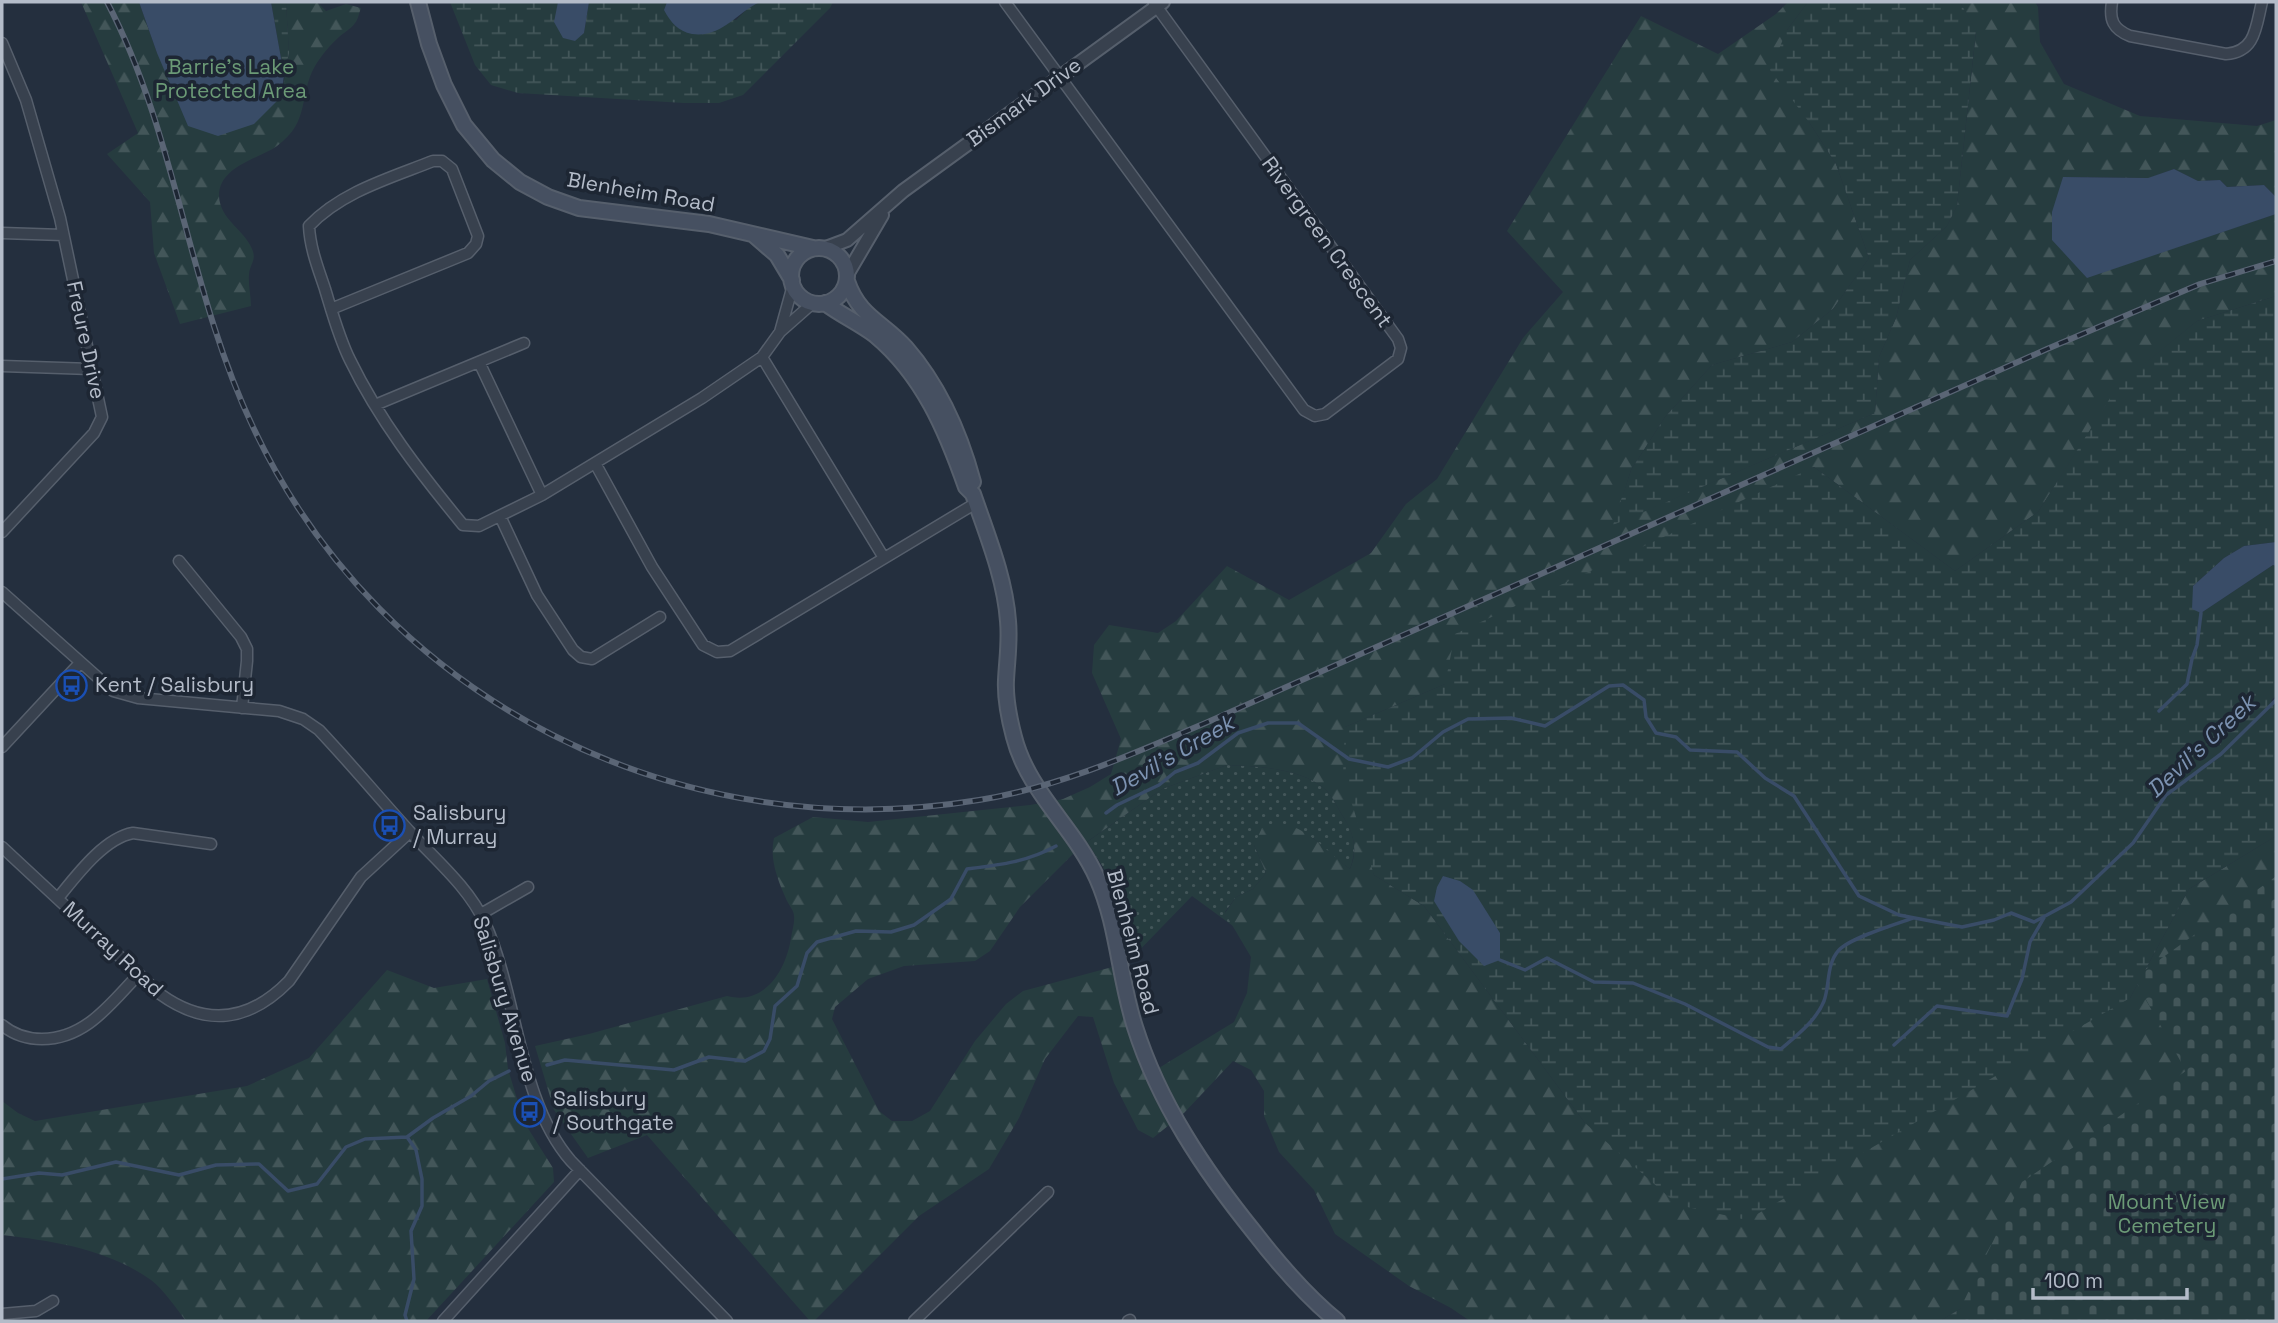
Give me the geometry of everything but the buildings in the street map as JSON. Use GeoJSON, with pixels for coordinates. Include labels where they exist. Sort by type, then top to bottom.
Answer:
{"type":"FeatureCollection","features":[{"type":"Feature","properties":{"kind":"main road","name":"Blenheim Road"},"geometry":{"type":"LineString","coordinates":[[418,2],[444,85],[464,125],[493,160],[520,182],[548,197],[579,208],[709,224],[818,248]]}},
{"type":"Feature","properties":{"kind":"main road","name":"Blenheim Road"},"geometry":{"type":"LineString","coordinates":[[754,235],[777,255],[792,282]]}},
{"type":"Feature","properties":{"kind":"main road"},"geometry":{"type":"LineString","coordinates":[[818,248],[840,257],[848,277],[839,294],[820,302],[803,297],[792,282],[796,261],[806,251],[818,248]]}},
{"type":"Feature","properties":{"kind":"main road","name":"Blenheim Road"},"geometry":{"type":"LineString","coordinates":[[848,277],[858,305],[906,348],[939,395],[966,455],[974,484],[974,498],[1005,596],[1008,635],[1006,682],[1009,717],[1015,742],[1036,787],[1074,837],[1097,878],[1116,942],[1135,1027],[1168,1109],[1217,1186],[1278,1263],[1333,1320]]}},
{"type":"Feature","properties":{"kind":"main road","name":"Blenheim Road"},"geometry":{"type":"LineString","coordinates":[[820,302],[874,334],[910,371],[942,424],[966,487],[974,498]]}},
{"type":"Feature","properties":{"kind":"street"},"geometry":{"type":"LineString","coordinates":[[1005,2],[1060,77]]}},
{"type":"Feature","properties":{"kind":"street"},"geometry":{"type":"LineString","coordinates":[[2112,2],[2110,15],[2119,31],[2130,36],[2226,54],[2238,53],[2249,44],[2262,2]]}},
{"type":"Feature","properties":{"kind":"street","name":"Bismark Drive"},"geometry":{"type":"LineString","coordinates":[[818,248],[847,240],[903,191],[1158,3]]}},
{"type":"Feature","properties":{"kind":"street","name":"Rivergreen Crescent"},"geometry":{"type":"LineString","coordinates":[[1060,77],[1304,410],[1315,416],[1325,414],[1398,359],[1401,348],[1398,339],[1158,3]]}},
{"type":"Feature","properties":{"kind":"street","name":"Freure Drive"},"geometry":{"type":"LineString","coordinates":[[2,43],[26,100],[63,235],[102,417],[99,427],[2,532]]}},
{"type":"Feature","properties":{"kind":"street"},"geometry":{"type":"LineString","coordinates":[[331,309],[468,253],[477,244],[478,236],[452,169],[442,161],[433,161],[358,191],[336,204],[309,226],[310,242],[331,309],[349,359],[375,405],[422,476],[463,525],[479,526],[542,495],[702,398],[762,357],[780,332],[820,302]]}},
{"type":"Feature","properties":{"kind":"street","name":"Bismark Drive"},"geometry":{"type":"LineString","coordinates":[[848,277],[887,206]]}},
{"type":"Feature","properties":{"kind":"street"},"geometry":{"type":"LineString","coordinates":[[2,233],[63,235]]}},
{"type":"Feature","properties":{"kind":"street"},"geometry":{"type":"LineString","coordinates":[[780,332],[792,282]]}},
{"type":"Feature","properties":{"kind":"street"},"geometry":{"type":"LineString","coordinates":[[375,405],[524,343]]}},
{"type":"Feature","properties":{"kind":"street"},"geometry":{"type":"LineString","coordinates":[[762,357],[884,558]]}},
{"type":"Feature","properties":{"kind":"street"},"geometry":{"type":"LineString","coordinates":[[479,362],[542,495]]}},
{"type":"Feature","properties":{"kind":"street"},"geometry":{"type":"LineString","coordinates":[[2,366],[91,369]]}},
{"type":"Feature","properties":{"kind":"street"},"geometry":{"type":"LineString","coordinates":[[595,463],[652,567],[703,645],[717,652],[730,651],[884,558],[974,498]]}},
{"type":"Feature","properties":{"kind":"street"},"geometry":{"type":"LineString","coordinates":[[500,516],[537,595],[573,650],[582,657],[592,659],[660,617]]}},
{"type":"Feature","properties":{"kind":"street"},"geometry":{"type":"LineString","coordinates":[[179,561],[241,637],[247,649],[242,708]]}},
{"type":"Feature","properties":{"kind":"street","name":"Salisbury Avenue"},"geometry":{"type":"LineString","coordinates":[[2,592],[102,683],[125,696],[279,711],[312,724],[459,884],[481,914],[496,953],[540,1110],[555,1141],[727,1321]]}},
{"type":"Feature","properties":{"kind":"street"},"geometry":{"type":"LineString","coordinates":[[2,747],[80,663]]}},
{"type":"Feature","properties":{"kind":"street","name":"Murray Road"},"geometry":{"type":"LineString","coordinates":[[2,847],[176,1006],[191,1012],[221,1016],[249,1011],[262,1004],[289,981],[361,877],[410,832]]}},
{"type":"Feature","properties":{"kind":"street"},"geometry":{"type":"LineString","coordinates":[[58,898],[110,842],[125,835],[133,833],[211,844]]}},
{"type":"Feature","properties":{"kind":"street"},"geometry":{"type":"LineString","coordinates":[[481,914],[528,887]]}},
{"type":"Feature","properties":{"kind":"street"},"geometry":{"type":"LineString","coordinates":[[2,1025],[17,1035],[31,1039],[58,1039],[77,1033],[93,1021],[139,974]]}},
{"type":"Feature","properties":{"kind":"street"},"geometry":{"type":"LineString","coordinates":[[443,1321],[580,1170]]}},
{"type":"Feature","properties":{"kind":"street"},"geometry":{"type":"LineString","coordinates":[[914,1321],[1048,1192]]}},
{"type":"Feature","properties":{"kind":"street"},"geometry":{"type":"LineString","coordinates":[[6,1317],[36,1311],[52,1301]]}},
{"type":"Feature","properties":{"kind":"green space"},"geometry":{"type":"Polygon","coordinates":[[[81,2],[139,2],[157,53],[281,97],[289,53],[286,2],[317,2],[326,11],[346,4],[361,8],[357,20],[332,44],[315,66],[299,118],[288,137],[269,151],[233,170],[221,186],[219,196],[223,212],[244,236],[253,253],[249,278],[251,306],[180,324],[154,253],[150,202],[107,154],[138,133],[81,2]]]}},
{"type":"Feature","properties":{"kind":"green space"},"geometry":{"type":"Polygon","coordinates":[[[271,2],[286,2],[289,53],[284,75],[271,2]]]}},
{"type":"Feature","properties":{"kind":"green space"},"geometry":{"type":"Polygon","coordinates":[[[450,2],[558,2],[584,33],[589,2],[667,2],[664,10],[736,20],[750,6],[760,2],[833,2],[743,95],[719,103],[684,103],[518,93],[491,85],[475,65],[450,2]]]}},
{"type":"Feature","properties":{"kind":"green space"},"geometry":{"type":"Polygon","coordinates":[[[1788,2],[1808,2],[1787,30],[1809,122],[1836,164],[1869,258],[1833,309],[1792,342],[1712,365],[1665,417],[1631,470],[1614,524],[1875,413],[1879,357],[1896,318],[1910,260],[1947,226],[1957,206],[1976,32],[1960,2],[2035,2],[2038,7],[2040,42],[2064,84],[2140,116],[2257,126],[2276,120],[2276,197],[2264,185],[2227,187],[2220,180],[2198,181],[2174,169],[2149,178],[2063,177],[2087,277],[2276,214],[2276,296],[2197,321],[2120,384],[2038,512],[1955,571],[1814,467],[1445,684],[1345,727],[1374,875],[1424,906],[1585,1123],[2130,998],[2189,889],[2276,836],[2276,921],[2186,1071],[1960,1309],[1940,1321],[1470,1321],[1409,1286],[1335,1234],[1314,1190],[1279,1152],[1264,1116],[1264,1091],[1251,1070],[1233,1061],[1184,1113],[1153,1138],[1138,1130],[1114,1083],[1093,1017],[1078,1016],[1045,1059],[1019,1118],[989,1169],[919,1216],[814,1321],[810,1321],[647,1135],[588,1158],[554,1110],[535,1046],[727,996],[752,996],[763,990],[779,973],[784,962],[794,921],[793,912],[775,870],[774,838],[813,817],[868,822],[1030,805],[1063,799],[1111,774],[1121,739],[1092,673],[1094,645],[1109,625],[1158,633],[1176,621],[1227,566],[1289,600],[1371,553],[1406,504],[1437,479],[1523,338],[1563,292],[1507,231],[1641,16],[1718,54],[1776,14],[1788,2]],[[1227,765],[1162,789],[1081,846],[1020,907],[990,951],[975,961],[904,966],[868,979],[835,1007],[832,1019],[879,1111],[892,1121],[912,1121],[930,1111],[975,1041],[1006,1004],[1023,991],[1116,966],[1149,1074],[1234,1022],[1247,993],[1251,957],[1225,913],[1236,897],[1253,889],[1266,873],[1254,845],[1262,828],[1282,824],[1303,831],[1350,869],[1354,849],[1344,818],[1329,793],[1316,783],[1279,770],[1227,765]]]}},
{"type":"Feature","properties":{"kind":"green space"},"geometry":{"type":"Polygon","coordinates":[[[1808,2],[1960,2],[1976,31],[1957,206],[1947,226],[1910,260],[1896,318],[1879,357],[1875,413],[1613,525],[1631,470],[1665,417],[1712,365],[1792,342],[1833,309],[1869,258],[1836,164],[1770,70],[1787,30],[1808,2]]]}},
{"type":"Feature","properties":{"kind":"green space"},"geometry":{"type":"Polygon","coordinates":[[[2276,296],[2276,542],[2244,546],[2224,558],[2193,586],[2201,613],[2273,565],[2276,566],[2276,695],[2271,701],[2276,703],[2276,836],[2189,889],[2130,998],[1747,1220],[1678,1205],[1585,1123],[1424,906],[1374,875],[1343,775],[1345,727],[1445,684],[1455,634],[1814,467],[1955,571],[2038,512],[2119,384],[2197,321],[2276,296]]]}},
{"type":"Feature","properties":{"kind":"green space"},"geometry":{"type":"Polygon","coordinates":[[[1227,765],[1292,773],[1305,777],[1326,790],[1353,837],[1354,855],[1350,869],[1313,838],[1254,845],[1266,873],[1253,889],[1236,897],[1225,912],[1233,926],[1192,896],[1127,963],[1117,900],[1103,867],[1087,842],[1162,789],[1227,765]]]}},
{"type":"Feature","properties":{"kind":"green space","name":"Mount View Cemetery"},"geometry":{"type":"Polygon","coordinates":[[[2275,877],[2276,1321],[1940,1321],[1960,1309],[2022,1182],[2186,1071],[2134,978],[2275,877]]]}},
{"type":"Feature","properties":{"kind":"green space"},"geometry":{"type":"Polygon","coordinates":[[[387,970],[434,988],[487,979],[505,1043],[508,1069],[524,1122],[553,1168],[554,1182],[426,1321],[186,1321],[156,1284],[134,1269],[80,1248],[2,1235],[2,1101],[35,1121],[247,1086],[309,1058],[387,970]]]}},
{"type":"Feature","properties":{"kind":"water"},"geometry":{"type":"Polygon","coordinates":[[[139,2],[271,2],[284,75],[281,97],[254,124],[218,136],[188,126],[139,2]]]}},
{"type":"Feature","properties":{"kind":"water"},"geometry":{"type":"Polygon","coordinates":[[[558,2],[589,2],[584,33],[575,41],[563,38],[554,22],[558,2]]]}},
{"type":"Feature","properties":{"kind":"water"},"geometry":{"type":"Polygon","coordinates":[[[667,2],[760,2],[720,29],[692,34],[675,26],[669,19],[664,10],[667,2]]]}},
{"type":"Feature","properties":{"kind":"water"},"geometry":{"type":"Polygon","coordinates":[[[2174,169],[2198,181],[2220,180],[2227,187],[2264,185],[2276,197],[2276,214],[2087,278],[2052,240],[2052,212],[2063,177],[2148,178],[2174,169]]]}},
{"type":"Feature","properties":{"kind":"water"},"geometry":{"type":"Polygon","coordinates":[[[2276,542],[2276,566],[2273,565],[2201,613],[2192,609],[2193,586],[2224,558],[2244,546],[2276,542]]]}},
{"type":"Feature","properties":{"kind":"water"},"geometry":{"type":"Polygon","coordinates":[[[1443,876],[1460,881],[1473,890],[1500,933],[1500,960],[1484,966],[1459,941],[1434,901],[1443,876]]]}},
{"type":"Feature","properties":{"kind":"waterway"},"geometry":{"type":"LineString","coordinates":[[2159,711],[2187,684],[2197,645],[2201,613]]}},
{"type":"Feature","properties":{"kind":"waterway","name":"Devil's Creek"},"geometry":{"type":"LineString","coordinates":[[1106,813],[1159,785],[1175,772],[1198,763],[1238,733],[1268,723],[1298,723],[1349,759],[1388,767],[1412,758],[1443,732],[1468,719],[1511,718],[1545,726],[1609,686],[1623,685],[1644,700],[1646,717],[1656,733],[1676,737],[1690,750],[1737,752],[1765,778],[1794,796],[1859,896],[1899,915],[1962,927],[2011,913],[2034,922],[2071,902],[2133,843],[2166,795],[2221,754],[2276,700]]}},
{"type":"Feature","properties":{"kind":"waterway","name":"Devil's Creek"},"geometry":{"type":"LineString","coordinates":[[547,1065],[565,1060],[674,1070],[709,1057],[745,1061],[764,1051],[770,1039],[775,1006],[797,986],[807,953],[817,942],[856,931],[891,932],[914,925],[951,899],[967,869],[1024,859],[1056,846]]}},
{"type":"Feature","properties":{"kind":"waterway"},"geometry":{"type":"LineString","coordinates":[[1894,1045],[1937,1006],[2007,1016],[2022,979],[2030,942],[2045,916]]}},
{"type":"Feature","properties":{"kind":"waterway"},"geometry":{"type":"LineString","coordinates":[[1500,960],[1525,970],[1547,958],[1594,982],[1633,983],[1685,1004],[1768,1047],[1781,1049],[1816,1015],[1824,1001],[1832,962],[1839,950],[1863,936],[1913,918]]}},
{"type":"Feature","properties":{"kind":"waterway","name":"Devil's Creek"},"geometry":{"type":"LineString","coordinates":[[2,1179],[39,1173],[62,1175],[116,1162],[179,1175],[216,1165],[259,1164],[288,1191],[317,1184],[346,1147],[365,1139],[407,1137],[471,1096],[489,1081],[509,1071]]}},
{"type":"Feature","properties":{"kind":"waterway"},"geometry":{"type":"LineString","coordinates":[[407,1137],[416,1150],[422,1179],[422,1206],[411,1231],[414,1279],[405,1315],[407,1321]]}},
{"type":"Feature","properties":{"kind":"railway"},"geometry":{"type":"LineString","coordinates":[[107,2],[131,53],[150,105],[231,375],[253,427],[309,524],[379,608],[461,679],[553,735],[652,776],[758,801],[868,809],[979,800],[1039,787],[1097,768],[1210,721],[2047,349],[2200,284],[2276,261]]}},
{"type":"Feature","properties":{"kind":"place","name":"Kent / Salisbury"},"geometry":{"type":"Point","coordinates":[72,685]}},
{"type":"Feature","properties":{"kind":"place","name":"Salisbury / Murray"},"geometry":{"type":"Point","coordinates":[390,825]}},
{"type":"Feature","properties":{"kind":"place","name":"Salisbury / Southgate"},"geometry":{"type":"Point","coordinates":[530,1111]}},
{"type":"Feature","properties":{"kind":"park label","name":"Barrie's Lake Protected Area"},"geometry":{"type":"Point","coordinates":[231,79]}}]}
